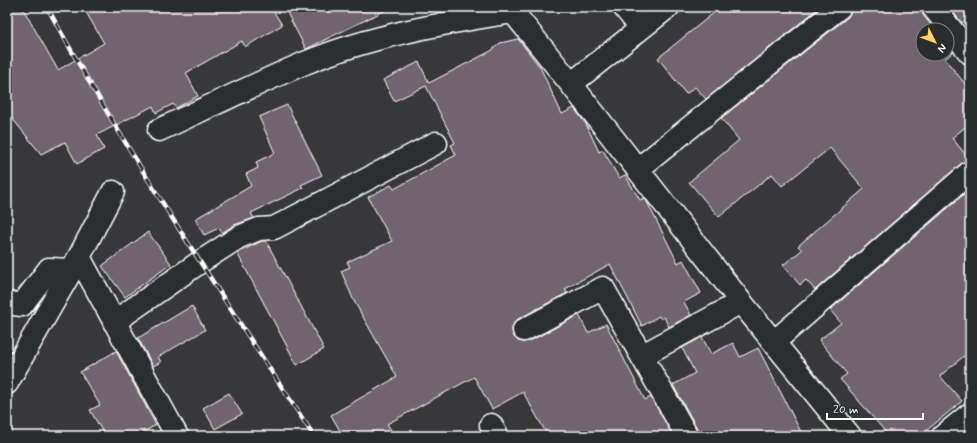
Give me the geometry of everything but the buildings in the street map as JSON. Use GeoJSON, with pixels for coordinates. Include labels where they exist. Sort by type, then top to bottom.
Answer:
{"type":"FeatureCollection","features":[{"type":"Feature","properties":{"kind":"street"},"geometry":{"type":"LineString","coordinates":[[624,7],[641,28]]}},
{"type":"Feature","properties":{"kind":"street"},"geometry":{"type":"LineString","coordinates":[[571,84],[668,7]]}},
{"type":"Feature","properties":{"kind":"street"},"geometry":{"type":"LineString","coordinates":[[638,169],[840,7]]}},
{"type":"Feature","properties":{"kind":"street"},"geometry":{"type":"LineString","coordinates":[[933,7],[970,53]]}},
{"type":"Feature","properties":{"kind":"street"},"geometry":{"type":"LineString","coordinates":[[159,130],[305,63],[343,50],[392,36],[455,21],[511,10],[638,169],[741,302],[850,436]]}},
{"type":"Feature","properties":{"kind":"street"},"geometry":{"type":"LineString","coordinates":[[114,322],[200,262],[239,238],[259,229],[274,228],[436,143]]}},
{"type":"Feature","properties":{"kind":"street"},"geometry":{"type":"LineString","coordinates":[[774,342],[970,172]]}},
{"type":"Feature","properties":{"kind":"street"},"geometry":{"type":"LineString","coordinates":[[7,383],[114,192]]}},
{"type":"Feature","properties":{"kind":"street"},"geometry":{"type":"LineString","coordinates":[[75,264],[114,322],[178,436]]}},
{"type":"Feature","properties":{"kind":"street"},"geometry":{"type":"LineString","coordinates":[[7,303],[22,305],[49,269],[75,264]]}},
{"type":"Feature","properties":{"kind":"street"},"geometry":{"type":"LineString","coordinates":[[524,330],[603,288],[643,355],[687,436]]}},
{"type":"Feature","properties":{"kind":"street"},"geometry":{"type":"LineString","coordinates":[[643,355],[741,302]]}},
{"type":"Feature","properties":{"kind":"street"},"geometry":{"type":"LineString","coordinates":[[944,436],[970,414]]}},
{"type":"Feature","properties":{"kind":"railway"},"geometry":{"type":"LineString","coordinates":[[47,7],[143,171],[314,436]]}}]}
